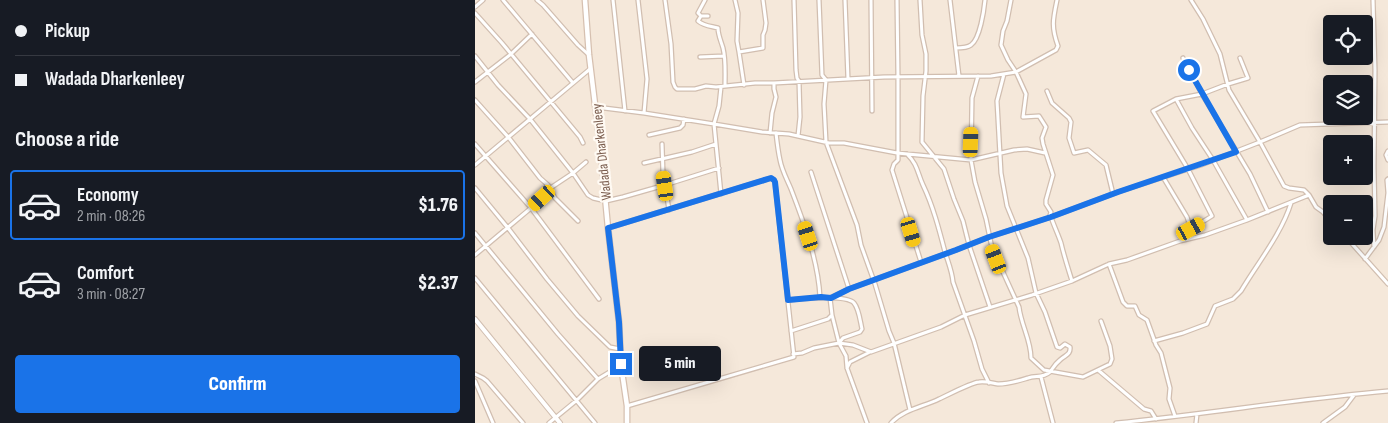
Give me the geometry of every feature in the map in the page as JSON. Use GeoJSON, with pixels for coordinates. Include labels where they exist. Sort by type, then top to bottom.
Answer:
{"type":"FeatureCollection","features":[{"type":"Feature","properties":{"kind":"main road","name":"Wadada Dharkenleey"},"geometry":{"type":"LineString","coordinates":[[585,0],[589,55],[627,406],[627,423]]}},
{"type":"Feature","properties":{"kind":"street"},"geometry":{"type":"LineString","coordinates":[[475,7],[483,0]]}},
{"type":"Feature","properties":{"kind":"street"},"geometry":{"type":"LineString","coordinates":[[503,0],[573,83]]}},
{"type":"Feature","properties":{"kind":"street"},"geometry":{"type":"LineString","coordinates":[[537,0],[589,55]]}},
{"type":"Feature","properties":{"kind":"street"},"geometry":{"type":"LineString","coordinates":[[613,0],[625,111]]}},
{"type":"Feature","properties":{"kind":"street"},"geometry":{"type":"LineString","coordinates":[[638,0],[647,79],[644,113]]}},
{"type":"Feature","properties":{"kind":"street"},"geometry":{"type":"LineString","coordinates":[[665,0],[671,44],[672,70],[677,90],[755,83],[978,76],[1016,72],[1056,50],[1058,46],[1053,34],[1053,20],[1057,0]]}},
{"type":"Feature","properties":{"kind":"street"},"geometry":{"type":"LineString","coordinates":[[701,16],[698,13],[705,0]]}},
{"type":"Feature","properties":{"kind":"street"},"geometry":{"type":"LineString","coordinates":[[735,0],[738,13],[737,41],[744,85]]}},
{"type":"Feature","properties":{"kind":"street"},"geometry":{"type":"LineString","coordinates":[[739,52],[763,48],[763,35],[766,23],[763,0]]}},
{"type":"Feature","properties":{"kind":"street"},"geometry":{"type":"LineString","coordinates":[[794,0],[796,70],[799,81],[801,117],[798,136]]}},
{"type":"Feature","properties":{"kind":"street"},"geometry":{"type":"LineString","coordinates":[[819,0],[822,75],[826,80],[824,104],[826,142],[857,225],[861,245],[894,343],[910,410]]}},
{"type":"Feature","properties":{"kind":"street"},"geometry":{"type":"LineString","coordinates":[[845,0],[848,79]]}},
{"type":"Feature","properties":{"kind":"street"},"geometry":{"type":"LineString","coordinates":[[871,0],[872,111]]}},
{"type":"Feature","properties":{"kind":"street"},"geometry":{"type":"LineString","coordinates":[[897,0],[899,77],[898,160],[892,170],[921,262]]}},
{"type":"Feature","properties":{"kind":"street"},"geometry":{"type":"LineString","coordinates":[[920,0],[926,54],[922,142],[944,169],[963,221],[990,307]]}},
{"type":"Feature","properties":{"kind":"street"},"geometry":{"type":"LineString","coordinates":[[950,0],[959,76]]}},
{"type":"Feature","properties":{"kind":"street"},"geometry":{"type":"LineString","coordinates":[[955,48],[971,45],[977,40],[985,0]]}},
{"type":"Feature","properties":{"kind":"street"},"geometry":{"type":"LineString","coordinates":[[1011,0],[1001,45],[1026,94],[1023,117],[1039,116],[1046,127],[1042,138],[1053,174],[1046,200],[1051,212],[1050,218],[1060,240],[1072,281]]}},
{"type":"Feature","properties":{"kind":"street"},"geometry":{"type":"LineString","coordinates":[[1191,0],[1203,19],[1220,54],[1229,90],[1284,186],[1304,190],[1316,207],[1323,212]]}},
{"type":"Feature","properties":{"kind":"street"},"geometry":{"type":"LineString","coordinates":[[1373,0],[1375,122],[1375,216],[1373,230],[1375,247]]}},
{"type":"Feature","properties":{"kind":"street"},"geometry":{"type":"LineString","coordinates":[[475,13],[580,137],[583,144]]}},
{"type":"Feature","properties":{"kind":"street"},"geometry":{"type":"LineString","coordinates":[[701,16],[708,16]]}},
{"type":"Feature","properties":{"kind":"street"},"geometry":{"type":"LineString","coordinates":[[701,16],[698,21],[704,25],[718,28],[724,56],[723,86],[713,124],[721,194]]}},
{"type":"Feature","properties":{"kind":"street"},"geometry":{"type":"LineString","coordinates":[[475,82],[511,54],[532,34]]}},
{"type":"Feature","properties":{"kind":"street"},"geometry":{"type":"LineString","coordinates":[[475,56],[498,85],[530,119],[588,195],[606,201],[665,186],[719,168]]}},
{"type":"Feature","properties":{"kind":"street"},"geometry":{"type":"LineString","coordinates":[[699,57],[724,56]]}},
{"type":"Feature","properties":{"kind":"street"},"geometry":{"type":"LineString","coordinates":[[1183,58],[1202,94],[1250,174],[1268,212]]}},
{"type":"Feature","properties":{"kind":"street"},"geometry":{"type":"LineString","coordinates":[[1184,240],[1191,229],[1212,216],[1189,169],[1153,111],[1176,99],[1202,94],[1248,78],[1241,58]]}},
{"type":"Feature","properties":{"kind":"street"},"geometry":{"type":"LineString","coordinates":[[475,165],[591,69]]}},
{"type":"Feature","properties":{"kind":"street"},"geometry":{"type":"LineString","coordinates":[[891,423],[900,415],[910,410],[979,382],[1007,384],[1023,381],[1029,377],[1041,377],[1051,371],[1057,362],[1070,353],[1070,346],[1065,344],[1060,348],[1057,347],[1045,312],[1036,293],[1028,258],[1007,206],[1001,173],[997,101],[1004,74]]}},
{"type":"Feature","properties":{"kind":"street"},"geometry":{"type":"LineString","coordinates":[[978,76],[972,98],[971,160],[975,182],[996,259],[1003,270],[1019,307],[1019,315],[1031,350],[1031,358],[1044,370],[1083,377],[1110,364],[1112,359],[1110,346],[1101,321]]}},
{"type":"Feature","properties":{"kind":"street"},"geometry":{"type":"LineString","coordinates":[[770,132],[776,97],[774,83]]}},
{"type":"Feature","properties":{"kind":"street"},"geometry":{"type":"LineString","coordinates":[[1047,91],[1052,103],[1071,122],[1069,138],[1074,153],[1088,150],[1104,162],[1108,168],[1113,194]]}},
{"type":"Feature","properties":{"kind":"street"},"geometry":{"type":"LineString","coordinates":[[1176,99],[1247,220]]}},
{"type":"Feature","properties":{"kind":"street"},"geometry":{"type":"LineString","coordinates":[[475,100],[509,138],[540,178],[548,185],[555,198],[578,221]]}},
{"type":"Feature","properties":{"kind":"street"},"geometry":{"type":"LineString","coordinates":[[596,107],[798,136],[826,142],[844,143],[897,153],[971,160],[1014,150],[1027,149],[1045,152]]}},
{"type":"Feature","properties":{"kind":"street"},"geometry":{"type":"LineString","coordinates":[[649,135],[680,128],[683,125],[684,119]]}},
{"type":"Feature","properties":{"kind":"street"},"geometry":{"type":"LineString","coordinates":[[831,298],[849,289],[989,237],[1050,218],[1113,194],[1236,152],[1300,125],[1388,122]]}},
{"type":"Feature","properties":{"kind":"street"},"geometry":{"type":"LineString","coordinates":[[776,133],[779,158],[808,236],[821,297]]}},
{"type":"Feature","properties":{"kind":"street"},"geometry":{"type":"LineString","coordinates":[[475,144],[531,208],[599,299]]}},
{"type":"Feature","properties":{"kind":"street"},"geometry":{"type":"LineString","coordinates":[[662,144],[662,159],[669,210]]}},
{"type":"Feature","properties":{"kind":"street"},"geometry":{"type":"LineString","coordinates":[[644,163],[692,152],[716,144]]}},
{"type":"Feature","properties":{"kind":"street"},"geometry":{"type":"LineString","coordinates":[[1388,151],[1386,155],[1388,160]]}},
{"type":"Feature","properties":{"kind":"street"},"geometry":{"type":"LineString","coordinates":[[907,153],[917,167],[922,184],[927,192],[981,369],[989,383]]}},
{"type":"Feature","properties":{"kind":"street"},"geometry":{"type":"LineString","coordinates":[[475,255],[531,208],[549,189],[586,162]]}},
{"type":"Feature","properties":{"kind":"street"},"geometry":{"type":"LineString","coordinates":[[811,172],[849,289]]}},
{"type":"Feature","properties":{"kind":"street"},"geometry":{"type":"LineString","coordinates":[[1163,177],[1187,217],[1191,229]]}},
{"type":"Feature","properties":{"kind":"street"},"geometry":{"type":"LineString","coordinates":[[608,228],[771,178],[774,180],[794,357],[627,406]]}},
{"type":"Feature","properties":{"kind":"street"},"geometry":{"type":"LineString","coordinates":[[1365,259],[1375,247],[1384,227],[1388,179]]}},
{"type":"Feature","properties":{"kind":"street"},"geometry":{"type":"LineString","coordinates":[[475,188],[578,316],[609,347],[621,349]]}},
{"type":"Feature","properties":{"kind":"street"},"geometry":{"type":"LineString","coordinates":[[847,368],[850,362],[871,352],[941,327],[965,316],[1072,281],[1109,264],[1205,235],[1309,195]]}},
{"type":"Feature","properties":{"kind":"street"},"geometry":{"type":"LineString","coordinates":[[1154,341],[1207,324],[1215,306],[1233,298],[1241,291],[1282,226],[1291,202]]}},
{"type":"Feature","properties":{"kind":"street"},"geometry":{"type":"LineString","coordinates":[[475,233],[598,380]]}},
{"type":"Feature","properties":{"kind":"street"},"geometry":{"type":"LineString","coordinates":[[1353,245],[1388,284]]}},
{"type":"Feature","properties":{"kind":"street"},"geometry":{"type":"LineString","coordinates":[[1109,264],[1123,302],[1127,306],[1135,306],[1139,315],[1147,320],[1154,341],[1161,353],[1170,388],[1170,402],[1175,416]]}},
{"type":"Feature","properties":{"kind":"street"},"geometry":{"type":"LineString","coordinates":[[475,278],[595,423]]}},
{"type":"Feature","properties":{"kind":"street"},"geometry":{"type":"LineString","coordinates":[[788,300],[821,297],[850,300],[854,303],[858,308],[862,329],[860,332],[843,338],[839,343]]}},
{"type":"Feature","properties":{"kind":"street"},"geometry":{"type":"LineString","coordinates":[[831,298],[832,315],[839,343],[846,356],[847,368],[867,423]]}},
{"type":"Feature","properties":{"kind":"street"},"geometry":{"type":"LineString","coordinates":[[791,331],[823,321],[832,315]]}},
{"type":"Feature","properties":{"kind":"street"},"geometry":{"type":"LineString","coordinates":[[475,320],[561,423]]}},
{"type":"Feature","properties":{"kind":"street"},"geometry":{"type":"LineString","coordinates":[[793,354],[839,343],[853,345],[871,352]]}},
{"type":"Feature","properties":{"kind":"street"},"geometry":{"type":"LineString","coordinates":[[549,423],[598,380],[621,364]]}},
{"type":"Feature","properties":{"kind":"street"},"geometry":{"type":"LineString","coordinates":[[1098,370],[1144,409],[1151,411],[1156,419]]}},
{"type":"Feature","properties":{"kind":"street"},"geometry":{"type":"LineString","coordinates":[[475,374],[487,382],[523,423]]}},
{"type":"Feature","properties":{"kind":"street"},"geometry":{"type":"LineString","coordinates":[[1041,377],[1053,423]]}},
{"type":"Feature","properties":{"kind":"street"},"geometry":{"type":"LineString","coordinates":[[475,380],[493,423]]}},
{"type":"Feature","properties":{"kind":"street"},"geometry":{"type":"LineString","coordinates":[[1116,423],[1388,391]]}},
{"type":"Feature","properties":{"kind":"street"},"geometry":{"type":"LineString","coordinates":[[1323,423],[1345,407],[1354,394]]}},
{"type":"Feature","properties":{"kind":"street"},"geometry":{"type":"LineString","coordinates":[[1196,423],[1197,414]]}},
{"type":"Feature","properties":{"kind":"shaded area"},"geometry":{"type":"Polygon","coordinates":[[[475,0],[1388,0],[1388,423],[475,423],[475,0]]]}},
{"type":"Feature","properties":{"kind":"route"},"geometry":{"type":"LineString","coordinates":[[621,364],[619,322],[608,228],[771,178],[775,182],[788,300],[831,298],[849,289],[989,237],[1236,152],[1189,70]]}}]}
